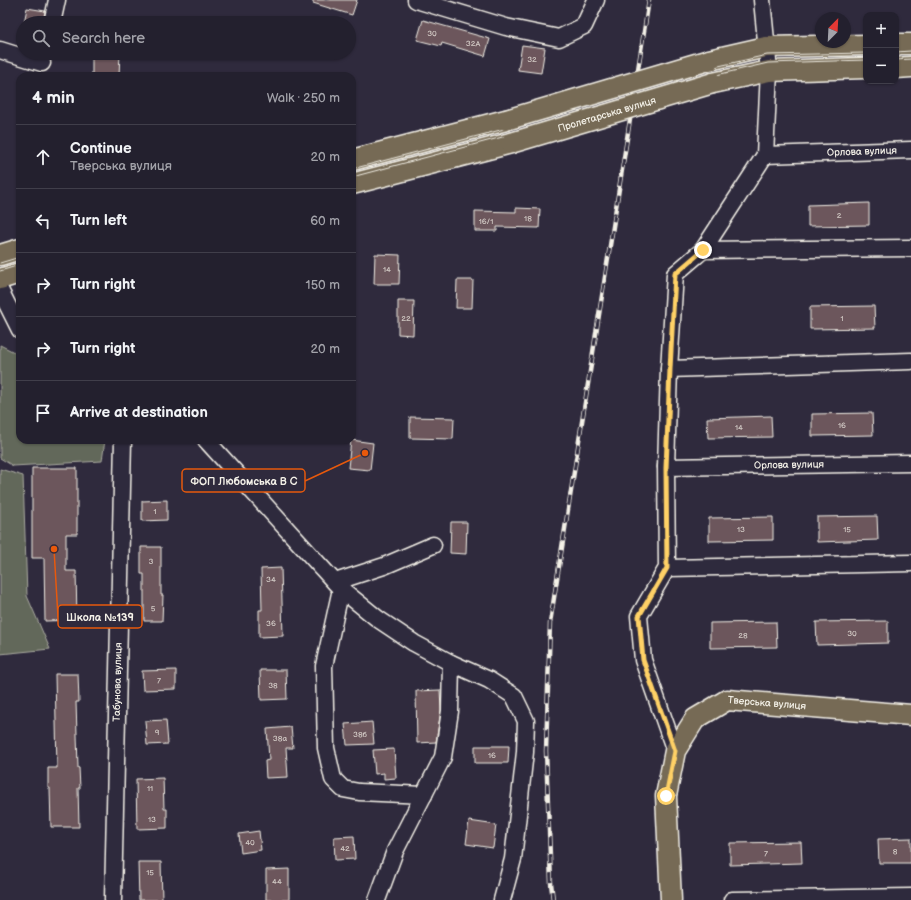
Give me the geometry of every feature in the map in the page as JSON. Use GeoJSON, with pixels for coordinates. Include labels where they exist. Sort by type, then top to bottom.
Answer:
{"type":"FeatureCollection","features":[{"type":"Feature","properties":{"kind":"main road"},"geometry":{"type":"LineString","coordinates":[[899,44],[911,44]]}},
{"type":"Feature","properties":{"kind":"main road"},"geometry":{"type":"LineString","coordinates":[[356,159],[506,120],[709,60],[766,47],[863,45]]}},
{"type":"Feature","properties":{"kind":"main road"},"geometry":{"type":"LineString","coordinates":[[899,68],[911,67]]}},
{"type":"Feature","properties":{"kind":"main road","name":"Пролетарська вулиця"},"geometry":{"type":"LineString","coordinates":[[356,183],[511,143],[713,83],[769,71],[863,68]]}},
{"type":"Feature","properties":{"kind":"main road"},"geometry":{"type":"LineString","coordinates":[[0,256],[16,250]]}},
{"type":"Feature","properties":{"kind":"main road"},"geometry":{"type":"LineString","coordinates":[[0,279],[16,274]]}},
{"type":"Feature","properties":{"kind":"main road","name":"Тверська вулиця"},"geometry":{"type":"LineString","coordinates":[[671,900],[666,796],[675,751],[695,719],[727,700],[911,715]]}},
{"type":"Feature","properties":{"kind":"street"},"geometry":{"type":"LineString","coordinates":[[54,16],[58,0]]}},
{"type":"Feature","properties":{"kind":"street"},"geometry":{"type":"LineString","coordinates":[[416,0],[506,27],[559,38],[584,26],[596,0]]}},
{"type":"Feature","properties":{"kind":"street"},"geometry":{"type":"LineString","coordinates":[[675,751],[643,660],[639,616],[667,568],[666,468],[675,274],[703,250],[765,155],[769,71],[762,0]]}},
{"type":"Feature","properties":{"kind":"street"},"geometry":{"type":"LineString","coordinates":[[0,50],[16,55]]}},
{"type":"Feature","properties":{"kind":"street"},"geometry":{"type":"LineString","coordinates":[[30,60],[42,64]]}},
{"type":"Feature","properties":{"kind":"street","name":"Орлова вулиця"},"geometry":{"type":"LineString","coordinates":[[765,155],[911,150]]}},
{"type":"Feature","properties":{"kind":"street"},"geometry":{"type":"LineString","coordinates":[[703,250],[911,248]]}},
{"type":"Feature","properties":{"kind":"street"},"geometry":{"type":"LineString","coordinates":[[0,290],[16,322]]}},
{"type":"Feature","properties":{"kind":"street"},"geometry":{"type":"LineString","coordinates":[[670,369],[911,361]]}},
{"type":"Feature","properties":{"kind":"street","name":"Табунова вулиця"},"geometry":{"type":"LineString","coordinates":[[113,900],[123,444]]}},
{"type":"Feature","properties":{"kind":"street"},"geometry":{"type":"LineString","coordinates":[[210,444],[338,586],[378,619],[414,643],[451,663],[489,680],[514,696],[526,721],[525,752],[513,859],[502,900]]}},
{"type":"Feature","properties":{"kind":"street","name":"Орлова вулиця"},"geometry":{"type":"LineString","coordinates":[[666,468],[911,463]]}},
{"type":"Feature","properties":{"kind":"street"},"geometry":{"type":"LineString","coordinates":[[338,586],[433,545]]}},
{"type":"Feature","properties":{"kind":"street"},"geometry":{"type":"LineString","coordinates":[[667,568],[911,563]]}},
{"type":"Feature","properties":{"kind":"street"},"geometry":{"type":"LineString","coordinates":[[338,586],[324,666],[326,748],[332,779],[343,789],[359,792],[424,795]]}},
{"type":"Feature","properties":{"kind":"street"},"geometry":{"type":"LineString","coordinates":[[377,900],[396,851],[443,757],[450,711],[451,663]]}},
{"type":"Feature","properties":{"kind":"street"},"geometry":{"type":"LineString","coordinates":[[732,900],[911,897]]}},
{"type":"Feature","properties":{"kind":"green space"},"geometry":{"type":"Polygon","coordinates":[[[0,345],[16,353],[16,444],[104,444],[102,461],[13,466],[0,458],[0,345]]]}},
{"type":"Feature","properties":{"kind":"green space"},"geometry":{"type":"Polygon","coordinates":[[[0,469],[23,476],[27,596],[50,649],[0,654],[0,469]]]}},
{"type":"Feature","properties":{"kind":"building"},"geometry":{"type":"Polygon","coordinates":[[[313,0],[357,0],[352,15],[313,3],[313,0]]]}},
{"type":"Feature","properties":{"kind":"building"},"geometry":{"type":"Polygon","coordinates":[[[27,8],[45,11],[44,16],[25,16],[27,8]]]}},
{"type":"Feature","properties":{"kind":"building"},"geometry":{"type":"Polygon","coordinates":[[[423,20],[490,39],[485,56],[442,43],[441,46],[417,40],[423,20]]]}},
{"type":"Feature","properties":{"kind":"building"},"geometry":{"type":"Polygon","coordinates":[[[522,45],[545,48],[541,73],[518,70],[522,45]]]}},
{"type":"Feature","properties":{"kind":"building"},"geometry":{"type":"Polygon","coordinates":[[[92,60],[120,60],[119,72],[92,72],[92,60]]]}},
{"type":"Feature","properties":{"kind":"building"},"geometry":{"type":"Polygon","coordinates":[[[869,203],[869,225],[808,226],[808,205],[869,203]]]}},
{"type":"Feature","properties":{"kind":"building"},"geometry":{"type":"Polygon","coordinates":[[[516,208],[540,209],[539,228],[497,227],[497,231],[475,231],[475,211],[516,212],[516,208]]]}},
{"type":"Feature","properties":{"kind":"building"},"geometry":{"type":"Polygon","coordinates":[[[375,254],[400,255],[399,284],[374,284],[375,254]]]}},
{"type":"Feature","properties":{"kind":"building"},"geometry":{"type":"Polygon","coordinates":[[[457,280],[473,280],[472,308],[456,308],[457,280]]]}},
{"type":"Feature","properties":{"kind":"building"},"geometry":{"type":"Polygon","coordinates":[[[398,301],[414,301],[413,335],[398,334],[398,301]]]}},
{"type":"Feature","properties":{"kind":"building"},"geometry":{"type":"Polygon","coordinates":[[[874,306],[875,328],[810,329],[810,307],[874,306]]]}},
{"type":"Feature","properties":{"kind":"building"},"geometry":{"type":"Polygon","coordinates":[[[872,413],[873,435],[812,436],[812,414],[872,413]]]}},
{"type":"Feature","properties":{"kind":"building"},"geometry":{"type":"Polygon","coordinates":[[[771,416],[772,437],[708,438],[707,418],[771,416]]]}},
{"type":"Feature","properties":{"kind":"building"},"geometry":{"type":"Polygon","coordinates":[[[410,417],[454,418],[453,439],[410,438],[410,417]]]}},
{"type":"Feature","properties":{"kind":"building"},"geometry":{"type":"Polygon","coordinates":[[[356,441],[373,443],[370,470],[348,468],[351,444],[356,444],[356,441]]]}},
{"type":"Feature","properties":{"kind":"building"},"geometry":{"type":"Polygon","coordinates":[[[32,468],[77,468],[77,534],[66,534],[66,571],[76,571],[77,620],[45,621],[44,558],[32,558],[32,468]]]}},
{"type":"Feature","properties":{"kind":"building"},"geometry":{"type":"Polygon","coordinates":[[[167,500],[167,520],[142,521],[142,501],[167,500]]]}},
{"type":"Feature","properties":{"kind":"building"},"geometry":{"type":"Polygon","coordinates":[[[877,516],[878,540],[817,542],[817,517],[877,516]]]}},
{"type":"Feature","properties":{"kind":"building"},"geometry":{"type":"Polygon","coordinates":[[[773,517],[773,540],[709,541],[709,518],[773,517]]]}},
{"type":"Feature","properties":{"kind":"building"},"geometry":{"type":"Polygon","coordinates":[[[451,522],[467,522],[466,554],[450,553],[451,522]]]}},
{"type":"Feature","properties":{"kind":"building"},"geometry":{"type":"Polygon","coordinates":[[[141,547],[161,547],[161,595],[163,595],[162,621],[144,621],[144,574],[141,574],[141,547]]]}},
{"type":"Feature","properties":{"kind":"building"},"geometry":{"type":"Polygon","coordinates":[[[281,568],[283,636],[259,637],[259,610],[262,610],[261,569],[281,568]]]}},
{"type":"Feature","properties":{"kind":"building"},"geometry":{"type":"Polygon","coordinates":[[[888,621],[888,643],[817,645],[816,622],[888,621]]]}},
{"type":"Feature","properties":{"kind":"building"},"geometry":{"type":"Polygon","coordinates":[[[776,622],[777,647],[710,648],[710,623],[776,622]]]}},
{"type":"Feature","properties":{"kind":"building"},"geometry":{"type":"Polygon","coordinates":[[[176,670],[176,689],[143,690],[142,671],[176,670]]]}},
{"type":"Feature","properties":{"kind":"building"},"geometry":{"type":"Polygon","coordinates":[[[260,670],[286,670],[287,699],[261,700],[260,670]]]}},
{"type":"Feature","properties":{"kind":"building"},"geometry":{"type":"Polygon","coordinates":[[[55,674],[78,674],[79,702],[76,702],[80,788],[78,788],[79,827],[51,827],[48,768],[57,768],[55,674]]]}},
{"type":"Feature","properties":{"kind":"building"},"geometry":{"type":"Polygon","coordinates":[[[440,690],[441,710],[436,742],[417,743],[416,691],[440,690]]]}},
{"type":"Feature","properties":{"kind":"building"},"geometry":{"type":"Polygon","coordinates":[[[166,720],[168,744],[147,745],[145,721],[166,720]]]}},
{"type":"Feature","properties":{"kind":"building"},"geometry":{"type":"Polygon","coordinates":[[[372,722],[374,744],[347,745],[345,724],[372,722]]]}},
{"type":"Feature","properties":{"kind":"building"},"geometry":{"type":"Polygon","coordinates":[[[291,727],[293,748],[286,748],[288,777],[266,778],[265,761],[269,760],[267,729],[291,727]]]}},
{"type":"Feature","properties":{"kind":"building"},"geometry":{"type":"Polygon","coordinates":[[[475,746],[509,746],[508,763],[475,763],[475,746]]]}},
{"type":"Feature","properties":{"kind":"building"},"geometry":{"type":"Polygon","coordinates":[[[394,749],[396,778],[384,779],[384,773],[375,774],[373,750],[394,749]]]}},
{"type":"Feature","properties":{"kind":"building"},"geometry":{"type":"Polygon","coordinates":[[[163,778],[164,809],[167,809],[167,828],[137,829],[136,779],[163,778]]]}},
{"type":"Feature","properties":{"kind":"building"},"geometry":{"type":"Polygon","coordinates":[[[469,821],[496,825],[493,848],[466,844],[469,821]]]}},
{"type":"Feature","properties":{"kind":"building"},"geometry":{"type":"Polygon","coordinates":[[[259,831],[261,850],[241,853],[239,834],[259,831]]]}},
{"type":"Feature","properties":{"kind":"building"},"geometry":{"type":"Polygon","coordinates":[[[354,836],[355,859],[335,860],[334,837],[354,836]]]}},
{"type":"Feature","properties":{"kind":"building"},"geometry":{"type":"Polygon","coordinates":[[[911,838],[911,863],[879,863],[878,839],[911,838]]]}},
{"type":"Feature","properties":{"kind":"building"},"geometry":{"type":"Polygon","coordinates":[[[801,842],[802,863],[730,865],[730,843],[801,842]]]}},
{"type":"Feature","properties":{"kind":"building"},"geometry":{"type":"Polygon","coordinates":[[[138,862],[161,862],[162,900],[139,900],[138,862]]]}},
{"type":"Feature","properties":{"kind":"building"},"geometry":{"type":"Polygon","coordinates":[[[289,869],[289,900],[266,900],[266,870],[289,869]]]}},
{"type":"Feature","properties":{"kind":"tram line"},"geometry":{"type":"LineString","coordinates":[[899,52],[911,51]]}},
{"type":"Feature","properties":{"kind":"tram line"},"geometry":{"type":"LineString","coordinates":[[356,168],[508,128],[710,68],[767,55],[863,53]]}},
{"type":"Feature","properties":{"kind":"tram line"},"geometry":{"type":"LineString","coordinates":[[899,60],[911,59]]}},
{"type":"Feature","properties":{"kind":"tram line"},"geometry":{"type":"LineString","coordinates":[[356,176],[510,135],[712,76],[768,63],[863,60]]}},
{"type":"Feature","properties":{"kind":"tram line"},"geometry":{"type":"LineString","coordinates":[[0,263],[16,258]]}},
{"type":"Feature","properties":{"kind":"tram line"},"geometry":{"type":"LineString","coordinates":[[0,271],[16,266]]}},
{"type":"Feature","properties":{"kind":"railway"},"geometry":{"type":"LineString","coordinates":[[553,900],[551,883],[546,751],[550,623],[649,0]]}},
{"type":"Feature","properties":{"kind":"place","name":"ФОП Любомська В С"},"geometry":{"type":"Point","coordinates":[365,453]}},
{"type":"Feature","properties":{"kind":"place","name":"Школа №139"},"geometry":{"type":"Point","coordinates":[54,549]}},
{"type":"Feature","properties":{"kind":"route"},"geometry":{"type":"LineString","coordinates":[[666,796],[675,751],[643,660],[639,616],[667,568],[666,468],[675,274],[703,250]]}}]}
